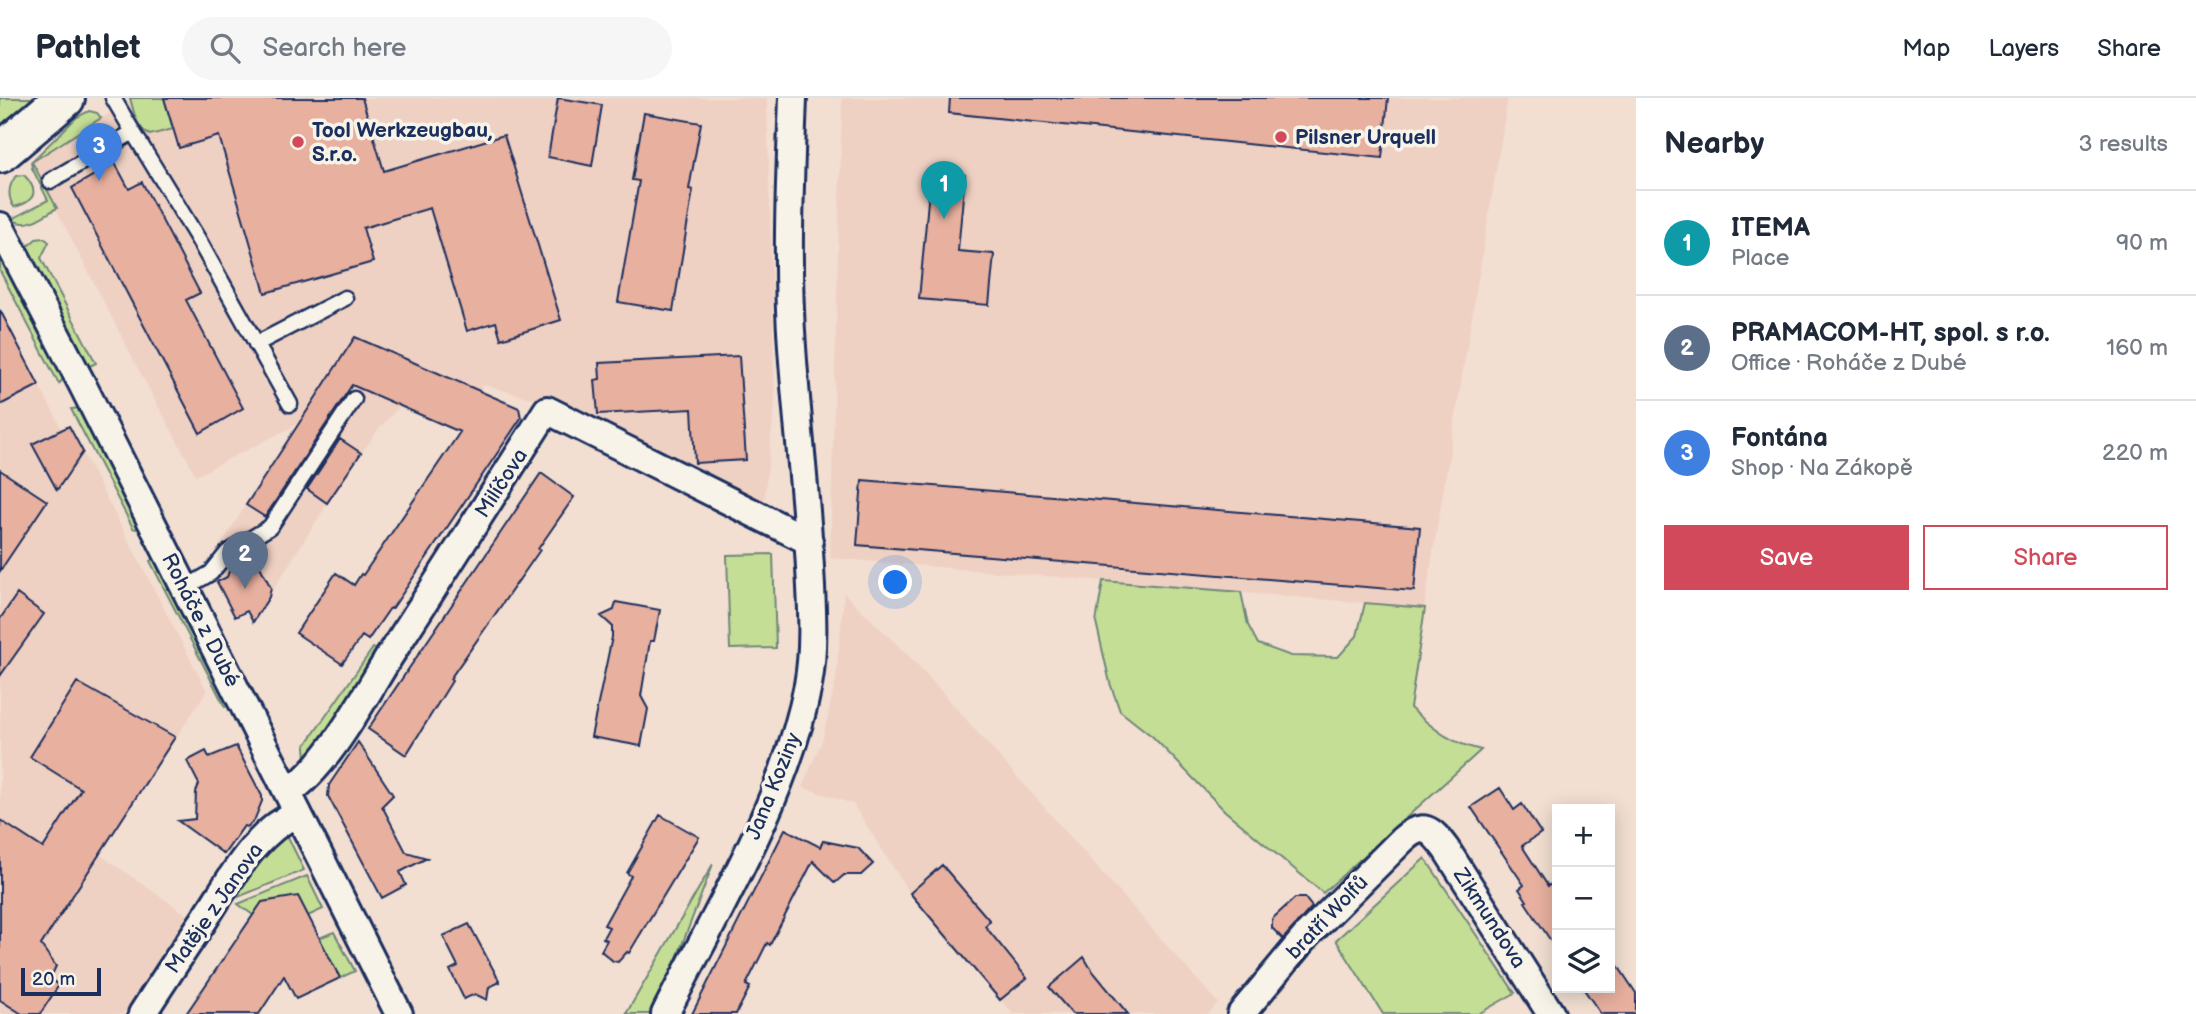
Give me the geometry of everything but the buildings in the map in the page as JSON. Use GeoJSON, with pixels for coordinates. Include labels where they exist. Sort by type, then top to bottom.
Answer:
{"type":"FeatureCollection","features":[{"type":"Feature","properties":{"kind":"street"},"geometry":{"type":"LineString","coordinates":[[0,153],[65,98]]}},
{"type":"Feature","properties":{"kind":"street","name":"Jana Koziny"},"geometry":{"type":"LineString","coordinates":[[665,1014],[758,830],[802,713],[808,682],[813,636],[792,344],[789,191],[793,98]]}},
{"type":"Feature","properties":{"kind":"street","name":"Roháče z Dubé"},"geometry":{"type":"LineString","coordinates":[[0,226],[399,1014]]}},
{"type":"Feature","properties":{"kind":"street","name":"Milíčova"},"geometry":{"type":"LineString","coordinates":[[293,803],[347,724],[547,410],[808,541]]}},
{"type":"Feature","properties":{"kind":"street","name":"Matěje z Janova"},"geometry":{"type":"LineString","coordinates":[[142,1014],[240,866],[293,803]]}},
{"type":"Feature","properties":{"kind":"street","name":"bratří Wolfů"},"geometry":{"type":"LineString","coordinates":[[1241,1014],[1306,936],[1409,834],[1422,828]]}},
{"type":"Feature","properties":{"kind":"street","name":"Zikmundova"},"geometry":{"type":"LineString","coordinates":[[1422,828],[1429,831],[1446,849],[1551,1014]]}},
{"type":"Feature","properties":{"kind":"lane"},"geometry":{"type":"LineString","coordinates":[[113,98],[198,239],[290,404]]}},
{"type":"Feature","properties":{"kind":"lane"},"geometry":{"type":"LineString","coordinates":[[50,181],[133,132]]}},
{"type":"Feature","properties":{"kind":"lane"},"geometry":{"type":"LineString","coordinates":[[256,344],[345,298]]}},
{"type":"Feature","properties":{"kind":"lane"},"geometry":{"type":"LineString","coordinates":[[185,588],[211,573],[227,553],[270,527],[354,399]]}},
{"type":"Feature","properties":{"kind":"shaded area"},"geometry":{"type":"Polygon","coordinates":[[[134,98],[767,98],[775,401],[763,511],[549,403],[483,385],[462,434],[400,406],[378,430],[340,484],[266,601],[235,617],[207,566],[298,424],[196,476],[32,162],[134,98]]]}},
{"type":"Feature","properties":{"kind":"shaded area"},"geometry":{"type":"Polygon","coordinates":[[[842,98],[1508,98],[1424,608],[830,558],[842,98]]]}},
{"type":"Feature","properties":{"kind":"shaded area"},"geometry":{"type":"Polygon","coordinates":[[[0,309],[62,429],[69,426],[207,691],[99,854],[190,917],[123,1014],[0,1014],[0,309]]]}},
{"type":"Feature","properties":{"kind":"shaded area"},"geometry":{"type":"Polygon","coordinates":[[[844,593],[917,664],[1218,1003],[1208,1014],[1013,1014],[910,894],[853,804],[802,787],[822,741],[836,679],[844,593]]]}},
{"type":"Feature","properties":{"kind":"green space"},"geometry":{"type":"Polygon","coordinates":[[[0,98],[40,98],[0,133],[0,98]]]}},
{"type":"Feature","properties":{"kind":"green space"},"geometry":{"type":"Polygon","coordinates":[[[130,98],[164,98],[173,129],[150,135],[145,132],[136,119],[130,98]]]}},
{"type":"Feature","properties":{"kind":"green space"},"geometry":{"type":"Polygon","coordinates":[[[89,111],[97,113],[101,118],[32,162],[57,208],[29,222],[12,219],[48,200],[31,162],[77,117],[89,111]]]}},
{"type":"Feature","properties":{"kind":"green space"},"geometry":{"type":"Polygon","coordinates":[[[24,175],[32,186],[33,195],[27,202],[14,207],[9,195],[10,187],[16,176],[24,175]]]}},
{"type":"Feature","properties":{"kind":"green space"},"geometry":{"type":"Polygon","coordinates":[[[44,238],[49,242],[41,258],[96,363],[86,368],[28,254],[28,246],[36,239],[44,238]]]}},
{"type":"Feature","properties":{"kind":"green space"},"geometry":{"type":"Polygon","coordinates":[[[0,254],[64,378],[59,384],[0,271],[0,254]]]}},
{"type":"Feature","properties":{"kind":"green space"},"geometry":{"type":"Polygon","coordinates":[[[79,408],[140,524],[136,529],[133,528],[71,409],[79,408]]]}},
{"type":"Feature","properties":{"kind":"green space"},"geometry":{"type":"Polygon","coordinates":[[[773,554],[776,648],[730,649],[727,555],[773,554]]]}},
{"type":"Feature","properties":{"kind":"green space"},"geometry":{"type":"Polygon","coordinates":[[[158,559],[233,704],[225,707],[150,561],[158,559]]]}},
{"type":"Feature","properties":{"kind":"green space"},"geometry":{"type":"Polygon","coordinates":[[[1103,581],[1241,592],[1248,625],[1258,644],[1291,656],[1338,657],[1357,636],[1365,603],[1425,608],[1410,708],[1451,739],[1481,750],[1323,893],[1225,811],[1153,737],[1120,711],[1110,683],[1096,622],[1103,581]]]}},
{"type":"Feature","properties":{"kind":"green space"},"geometry":{"type":"Polygon","coordinates":[[[373,648],[382,653],[316,751],[306,759],[305,746],[373,648]]]}},
{"type":"Feature","properties":{"kind":"green space"},"geometry":{"type":"Polygon","coordinates":[[[287,835],[304,870],[226,902],[253,865],[281,837],[287,835]]]}},
{"type":"Feature","properties":{"kind":"green space"},"geometry":{"type":"Polygon","coordinates":[[[1425,858],[1515,993],[1478,1014],[1383,1014],[1336,940],[1425,858]]]}},
{"type":"Feature","properties":{"kind":"green space"},"geometry":{"type":"Polygon","coordinates":[[[713,864],[673,968],[651,1014],[626,1014],[713,864]]]}},
{"type":"Feature","properties":{"kind":"green space"},"geometry":{"type":"Polygon","coordinates":[[[307,876],[323,909],[308,916],[253,915],[238,904],[307,876]]]}},
{"type":"Feature","properties":{"kind":"green space"},"geometry":{"type":"Polygon","coordinates":[[[334,932],[355,971],[340,978],[319,938],[334,932]]]}},
{"type":"Feature","properties":{"kind":"place","name":"Pilsner Urquell"},"geometry":{"type":"Point","coordinates":[1281,137]}},
{"type":"Feature","properties":{"kind":"place","name":"Tool Werkzeugbau, S.r.o."},"geometry":{"type":"Point","coordinates":[298,142]}},
{"type":"Feature","properties":{"kind":"place","name":"Fontána"},"geometry":{"type":"Point","coordinates":[99,181]}},
{"type":"Feature","properties":{"kind":"place","name":"ITEMA"},"geometry":{"type":"Point","coordinates":[944,219]}},
{"type":"Feature","properties":{"kind":"place","name":"PRAMACOM-HT, spol. s r.o."},"geometry":{"type":"Point","coordinates":[245,589]}}]}
